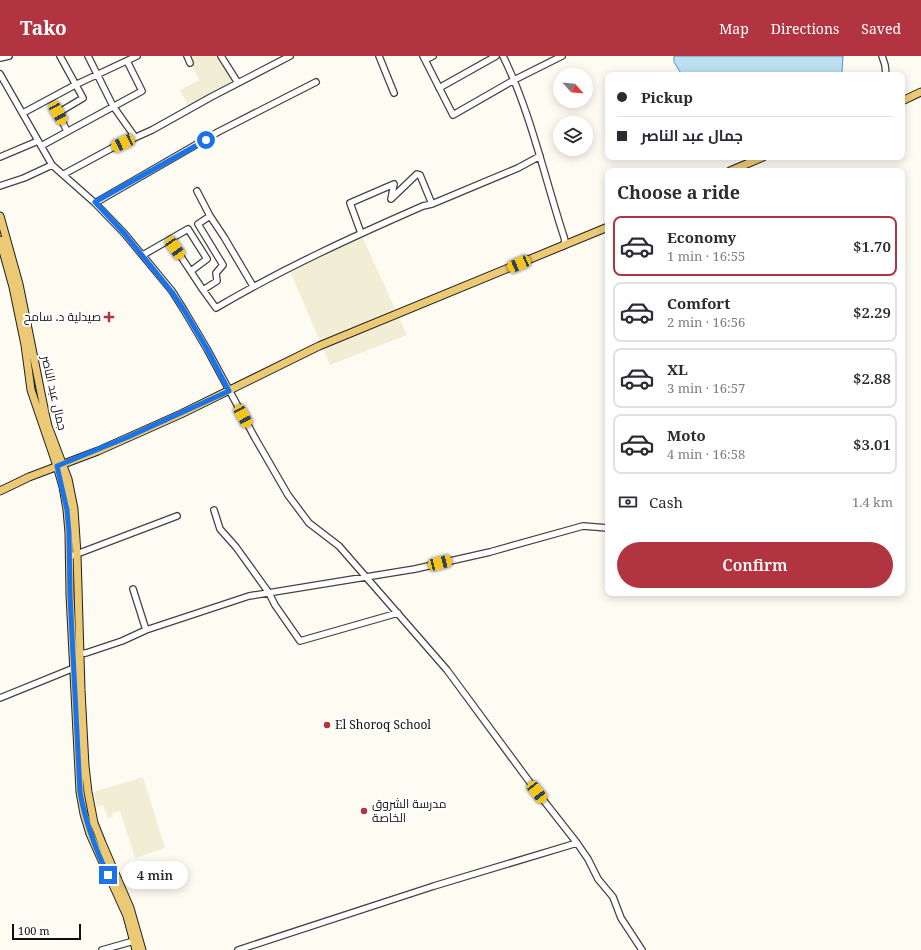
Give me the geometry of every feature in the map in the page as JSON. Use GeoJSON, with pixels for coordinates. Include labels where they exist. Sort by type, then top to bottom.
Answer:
{"type":"FeatureCollection","features":[{"type":"Feature","properties":{"kind":"main road"},"geometry":{"type":"LineString","coordinates":[[905,99],[921,92]]}},
{"type":"Feature","properties":{"kind":"main road"},"geometry":{"type":"LineString","coordinates":[[737,168],[756,160]]}},
{"type":"Feature","properties":{"kind":"main road","name":"جمال عبد الناصر"},"geometry":{"type":"LineString","coordinates":[[0,216],[19,284],[47,419],[60,465],[67,510],[76,654],[88,792],[94,823],[130,908],[142,950]]}},
{"type":"Feature","properties":{"kind":"main road"},"geometry":{"type":"LineString","coordinates":[[0,490],[29,477],[98,451],[161,423],[314,349],[380,322],[407,309],[605,228]]}},
{"type":"Feature","properties":{"kind":"main road","name":"جمال عبد الناصر"},"geometry":{"type":"LineString","coordinates":[[0,240],[13,287],[25,345],[31,390],[60,465],[68,479],[74,509],[77,554],[76,654],[74,668],[80,792],[84,814],[99,855],[127,916],[136,950]]}},
{"type":"Feature","properties":{"kind":"street"},"geometry":{"type":"LineString","coordinates":[[60,56],[83,98],[58,113],[68,131]]}},
{"type":"Feature","properties":{"kind":"street"},"geometry":{"type":"LineString","coordinates":[[88,56],[113,106],[135,137]]}},
{"type":"Feature","properties":{"kind":"street"},"geometry":{"type":"LineString","coordinates":[[23,113],[96,74],[137,56]]}},
{"type":"Feature","properties":{"kind":"street"},"geometry":{"type":"LineString","coordinates":[[187,56],[190,63]]}},
{"type":"Feature","properties":{"kind":"street"},"geometry":{"type":"LineString","coordinates":[[221,56],[238,83]]}},
{"type":"Feature","properties":{"kind":"street"},"geometry":{"type":"LineString","coordinates":[[64,174],[112,148],[152,130],[290,56]]}},
{"type":"Feature","properties":{"kind":"street"},"geometry":{"type":"LineString","coordinates":[[379,56],[394,93]]}},
{"type":"Feature","properties":{"kind":"street"},"geometry":{"type":"LineString","coordinates":[[433,56],[424,58],[453,115],[514,80],[562,56]]}},
{"type":"Feature","properties":{"kind":"street"},"geometry":{"type":"LineString","coordinates":[[439,88],[496,56]]}},
{"type":"Feature","properties":{"kind":"street"},"geometry":{"type":"LineString","coordinates":[[503,56],[514,80],[540,156],[564,237],[565,241],[563,246]]}},
{"type":"Feature","properties":{"kind":"street"},"geometry":{"type":"LineString","coordinates":[[882,56],[886,72]]}},
{"type":"Feature","properties":{"kind":"street"},"geometry":{"type":"LineString","coordinates":[[0,157],[68,131],[142,91],[127,61]]}},
{"type":"Feature","properties":{"kind":"street"},"geometry":{"type":"LineString","coordinates":[[0,74],[52,165],[95,202],[143,255],[172,292],[184,310],[288,495],[309,523],[339,546],[447,670],[537,792],[577,843],[588,859],[598,879],[612,897],[621,918],[642,950]]}},
{"type":"Feature","properties":{"kind":"street"},"geometry":{"type":"LineString","coordinates":[[95,202],[218,132],[316,82]]}},
{"type":"Feature","properties":{"kind":"street"},"geometry":{"type":"LineString","coordinates":[[170,240],[216,308],[286,268],[361,232],[518,168],[540,156]]}},
{"type":"Feature","properties":{"kind":"street"},"geometry":{"type":"LineString","coordinates":[[0,186],[24,178],[52,165]]}},
{"type":"Feature","properties":{"kind":"street"},"geometry":{"type":"LineString","coordinates":[[361,232],[350,203],[394,184],[391,200],[417,174],[420,174],[432,204]]}},
{"type":"Feature","properties":{"kind":"street"},"geometry":{"type":"LineString","coordinates":[[197,191],[210,216],[253,286]]}},
{"type":"Feature","properties":{"kind":"street"},"geometry":{"type":"LineString","coordinates":[[204,290],[217,281],[216,273],[224,265],[198,224],[210,216]]}},
{"type":"Feature","properties":{"kind":"street"},"geometry":{"type":"LineString","coordinates":[[143,255],[188,229],[207,259],[191,271]]}},
{"type":"Feature","properties":{"kind":"street"},"geometry":{"type":"LineString","coordinates":[[214,510],[220,529],[236,547],[269,593],[275,605],[300,641],[398,613]]}},
{"type":"Feature","properties":{"kind":"street"},"geometry":{"type":"LineString","coordinates":[[70,557],[177,516]]}},
{"type":"Feature","properties":{"kind":"street"},"geometry":{"type":"LineString","coordinates":[[76,654],[86,653],[122,641],[146,630],[249,596],[415,569],[490,552],[583,526],[605,528]]}},
{"type":"Feature","properties":{"kind":"street"},"geometry":{"type":"LineString","coordinates":[[133,589],[146,630]]}},
{"type":"Feature","properties":{"kind":"street"},"geometry":{"type":"LineString","coordinates":[[0,698],[74,668]]}},
{"type":"Feature","properties":{"kind":"street"},"geometry":{"type":"LineString","coordinates":[[239,950],[453,880],[577,843]]}},
{"type":"Feature","properties":{"kind":"street"},"geometry":{"type":"LineString","coordinates":[[102,950],[134,941]]}},
{"type":"Feature","properties":{"kind":"shaded area"},"geometry":{"type":"Polygon","coordinates":[[[188,56],[220,56],[235,82],[189,107],[180,90],[199,80],[188,56]]]}},
{"type":"Feature","properties":{"kind":"shaded area"},"geometry":{"type":"Polygon","coordinates":[[[361,234],[407,335],[330,365],[290,271],[361,234]]]}},
{"type":"Feature","properties":{"kind":"shaded area"},"geometry":{"type":"Polygon","coordinates":[[[143,777],[165,848],[135,858],[120,811],[112,813],[113,817],[108,818],[103,805],[97,807],[93,792],[143,777]]]}},
{"type":"Feature","properties":{"kind":"water"},"geometry":{"type":"Polygon","coordinates":[[[674,56],[843,56],[842,72],[680,72],[674,62],[674,56]]]}},
{"type":"Feature","properties":{"kind":"place","name":"صيدلية د. سامح"},"geometry":{"type":"Point","coordinates":[109,317]}},
{"type":"Feature","properties":{"kind":"place","name":"El Shoroq School"},"geometry":{"type":"Point","coordinates":[327,725]}},
{"type":"Feature","properties":{"kind":"place","name":"مدرسة الشروق الخاصة"},"geometry":{"type":"Point","coordinates":[364,811]}},
{"type":"Feature","properties":{"kind":"route"},"geometry":{"type":"LineString","coordinates":[[108,875],[90,834],[84,814],[80,792],[70,595],[69,533],[63,487],[57,466],[98,451],[229,391],[207,349],[172,292],[143,255],[95,202],[206,140]]}}]}
